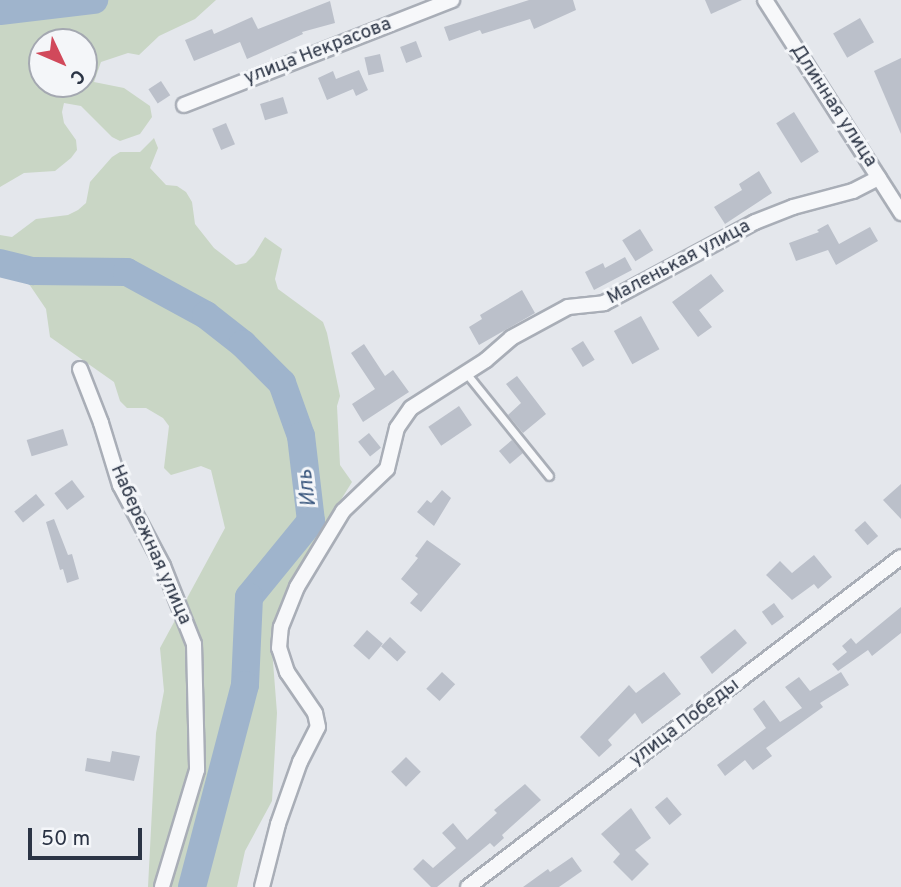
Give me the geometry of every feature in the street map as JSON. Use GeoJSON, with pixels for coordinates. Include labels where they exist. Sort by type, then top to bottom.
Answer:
{"type":"FeatureCollection","features":[{"type":"Feature","properties":{"kind":"street","name":"улица Некрасова"},"geometry":{"type":"LineString","coordinates":[[184,105],[453,0]]}},
{"type":"Feature","properties":{"kind":"street","name":"Длинная улица"},"geometry":{"type":"LineString","coordinates":[[765,0],[901,213]]}},
{"type":"Feature","properties":{"kind":"street","name":"Маленькая улица"},"geometry":{"type":"LineString","coordinates":[[262,887],[278,824],[300,762],[318,727],[316,713],[287,672],[279,648],[281,627],[293,597],[344,511],[387,469],[397,428],[411,408],[466,373],[511,338],[568,307],[604,303],[755,222],[853,191],[879,178]]}},
{"type":"Feature","properties":{"kind":"street","name":"Набережная улица"},"geometry":{"type":"LineString","coordinates":[[80,369],[101,423],[120,485],[163,566],[194,644],[197,770],[162,887]]}},
{"type":"Feature","properties":{"kind":"street","name":"улица Победы"},"geometry":{"type":"LineString","coordinates":[[468,887],[901,557]]}},
{"type":"Feature","properties":{"kind":"lane"},"geometry":{"type":"LineString","coordinates":[[466,373],[549,475]]}},
{"type":"Feature","properties":{"kind":"green space"},"geometry":{"type":"Polygon","coordinates":[[[0,0],[216,0],[195,19],[159,36],[139,55],[128,53],[101,62],[98,71],[98,28],[28,28],[28,98],[98,98],[98,83],[124,88],[150,106],[152,117],[140,134],[120,141],[112,137],[81,106],[64,103],[64,123],[76,140],[77,150],[55,171],[24,173],[0,187],[0,0]]]}},
{"type":"Feature","properties":{"kind":"green space"},"geometry":{"type":"Polygon","coordinates":[[[154,138],[158,148],[150,168],[166,185],[177,186],[186,192],[192,202],[195,224],[214,248],[236,265],[246,263],[265,237],[282,249],[275,279],[278,289],[323,322],[327,333],[340,396],[337,406],[340,465],[352,482],[306,556],[271,636],[277,713],[272,801],[245,851],[237,887],[148,887],[156,733],[164,691],[160,648],[225,528],[211,470],[201,466],[171,475],[164,468],[169,426],[163,418],[146,408],[127,408],[120,401],[114,382],[50,337],[46,309],[29,284],[12,274],[0,276],[0,235],[12,237],[36,219],[68,215],[78,210],[86,203],[90,182],[112,157],[120,152],[140,152],[154,138]]]}},
{"type":"Feature","properties":{"kind":"building"},"geometry":{"type":"Polygon","coordinates":[[[529,0],[573,0],[576,10],[534,29],[530,19],[482,34],[480,30],[449,41],[444,27],[529,0]]]}},
{"type":"Feature","properties":{"kind":"building"},"geometry":{"type":"Polygon","coordinates":[[[705,0],[742,0],[711,14],[705,0]]]}},
{"type":"Feature","properties":{"kind":"building"},"geometry":{"type":"Polygon","coordinates":[[[330,1],[335,23],[302,32],[303,34],[247,59],[240,42],[194,61],[185,40],[212,29],[214,34],[252,17],[258,29],[330,1]]]}},
{"type":"Feature","properties":{"kind":"building"},"geometry":{"type":"Polygon","coordinates":[[[860,18],[874,42],[847,58],[833,34],[860,18]]]}},
{"type":"Feature","properties":{"kind":"building"},"geometry":{"type":"Polygon","coordinates":[[[416,41],[422,57],[406,63],[400,47],[416,41]]]}},
{"type":"Feature","properties":{"kind":"building"},"geometry":{"type":"Polygon","coordinates":[[[380,54],[384,72],[368,75],[364,58],[380,54]]]}},
{"type":"Feature","properties":{"kind":"building"},"geometry":{"type":"Polygon","coordinates":[[[901,58],[901,134],[874,71],[901,58]]]}},
{"type":"Feature","properties":{"kind":"building"},"geometry":{"type":"Polygon","coordinates":[[[359,70],[368,90],[356,96],[353,89],[327,100],[318,78],[333,71],[336,79],[359,70]]]}},
{"type":"Feature","properties":{"kind":"building"},"geometry":{"type":"Polygon","coordinates":[[[161,81],[170,95],[158,103],[148,89],[161,81]]]}},
{"type":"Feature","properties":{"kind":"building"},"geometry":{"type":"Polygon","coordinates":[[[283,97],[288,113],[265,120],[260,104],[283,97]]]}},
{"type":"Feature","properties":{"kind":"building"},"geometry":{"type":"Polygon","coordinates":[[[794,112],[819,152],[801,163],[776,123],[794,112]]]}},
{"type":"Feature","properties":{"kind":"building"},"geometry":{"type":"Polygon","coordinates":[[[226,123],[235,144],[221,150],[212,129],[226,123]]]}},
{"type":"Feature","properties":{"kind":"building"},"geometry":{"type":"Polygon","coordinates":[[[759,171],[772,193],[725,224],[714,207],[742,190],[739,184],[759,171]]]}},
{"type":"Feature","properties":{"kind":"building"},"geometry":{"type":"Polygon","coordinates":[[[828,224],[839,244],[870,227],[878,241],[836,265],[828,250],[796,261],[789,243],[819,232],[817,230],[828,224]]]}},
{"type":"Feature","properties":{"kind":"building"},"geometry":{"type":"Polygon","coordinates":[[[640,229],[653,250],[635,261],[622,240],[640,229]]]}},
{"type":"Feature","properties":{"kind":"building"},"geometry":{"type":"Polygon","coordinates":[[[625,257],[632,270],[594,290],[585,272],[603,263],[605,268],[625,257]]]}},
{"type":"Feature","properties":{"kind":"building"},"geometry":{"type":"Polygon","coordinates":[[[711,274],[724,291],[699,310],[712,327],[698,337],[672,302],[711,274]]]}},
{"type":"Feature","properties":{"kind":"building"},"geometry":{"type":"Polygon","coordinates":[[[522,290],[535,313],[479,345],[469,327],[482,319],[480,315],[522,290]]]}},
{"type":"Feature","properties":{"kind":"building"},"geometry":{"type":"Polygon","coordinates":[[[641,316],[659,349],[632,364],[614,331],[641,316]]]}},
{"type":"Feature","properties":{"kind":"building"},"geometry":{"type":"Polygon","coordinates":[[[583,341],[595,360],[583,367],[571,348],[583,341]]]}},
{"type":"Feature","properties":{"kind":"building"},"geometry":{"type":"Polygon","coordinates":[[[364,344],[385,376],[393,370],[409,392],[363,422],[352,404],[375,389],[351,353],[364,344]]]}},
{"type":"Feature","properties":{"kind":"building"},"geometry":{"type":"Polygon","coordinates":[[[517,376],[546,414],[523,433],[508,415],[521,403],[506,384],[517,376]]]}},
{"type":"Feature","properties":{"kind":"building"},"geometry":{"type":"Polygon","coordinates":[[[459,406],[472,425],[441,446],[428,427],[459,406]]]}},
{"type":"Feature","properties":{"kind":"building"},"geometry":{"type":"Polygon","coordinates":[[[63,429],[68,445],[32,456],[27,440],[63,429]]]}},
{"type":"Feature","properties":{"kind":"building"},"geometry":{"type":"Polygon","coordinates":[[[369,433],[381,448],[370,457],[358,442],[369,433]]]}},
{"type":"Feature","properties":{"kind":"building"},"geometry":{"type":"Polygon","coordinates":[[[512,440],[523,453],[510,464],[499,451],[512,440]]]}},
{"type":"Feature","properties":{"kind":"building"},"geometry":{"type":"Polygon","coordinates":[[[72,480],[85,497],[67,510],[54,493],[72,480]]]}},
{"type":"Feature","properties":{"kind":"building"},"geometry":{"type":"Polygon","coordinates":[[[901,484],[901,519],[883,500],[901,484]]]}},
{"type":"Feature","properties":{"kind":"building"},"geometry":{"type":"Polygon","coordinates":[[[442,490],[451,498],[434,526],[417,512],[427,500],[431,503],[442,490]]]}},
{"type":"Feature","properties":{"kind":"building"},"geometry":{"type":"Polygon","coordinates":[[[36,494],[45,505],[23,523],[14,512],[36,494]]]}},
{"type":"Feature","properties":{"kind":"building"},"geometry":{"type":"Polygon","coordinates":[[[54,519],[68,555],[72,554],[79,579],[67,583],[63,569],[60,570],[46,522],[54,519]]]}},
{"type":"Feature","properties":{"kind":"building"},"geometry":{"type":"Polygon","coordinates":[[[865,521],[878,536],[868,545],[854,530],[865,521]]]}},
{"type":"Feature","properties":{"kind":"building"},"geometry":{"type":"Polygon","coordinates":[[[427,540],[461,564],[421,612],[410,603],[418,594],[401,579],[418,558],[415,556],[427,540]]]}},
{"type":"Feature","properties":{"kind":"building"},"geometry":{"type":"Polygon","coordinates":[[[814,555],[832,577],[818,589],[814,584],[792,600],[766,575],[780,561],[792,573],[814,555]]]}},
{"type":"Feature","properties":{"kind":"building"},"geometry":{"type":"Polygon","coordinates":[[[774,603],[784,617],[772,626],[762,612],[774,603]]]}},
{"type":"Feature","properties":{"kind":"building"},"geometry":{"type":"Polygon","coordinates":[[[901,607],[901,633],[872,656],[868,650],[838,671],[832,664],[847,652],[842,646],[851,638],[856,644],[901,607]]]}},
{"type":"Feature","properties":{"kind":"building"},"geometry":{"type":"Polygon","coordinates":[[[735,629],[747,643],[712,674],[700,657],[735,629]]]}},
{"type":"Feature","properties":{"kind":"building"},"geometry":{"type":"Polygon","coordinates":[[[367,630],[383,644],[369,660],[353,646],[367,630]]]}},
{"type":"Feature","properties":{"kind":"building"},"geometry":{"type":"Polygon","coordinates":[[[390,637],[406,652],[397,662],[381,647],[390,637]]]}},
{"type":"Feature","properties":{"kind":"building"},"geometry":{"type":"Polygon","coordinates":[[[442,672],[455,684],[439,701],[426,689],[442,672]]]}},
{"type":"Feature","properties":{"kind":"building"},"geometry":{"type":"Polygon","coordinates":[[[664,672],[681,694],[642,724],[635,713],[608,740],[612,745],[599,757],[580,737],[629,685],[636,693],[664,672]]]}},
{"type":"Feature","properties":{"kind":"building"},"geometry":{"type":"Polygon","coordinates":[[[841,672],[849,685],[820,703],[823,707],[766,748],[772,756],[753,770],[745,760],[725,776],[717,765],[766,728],[753,709],[764,700],[780,722],[802,708],[785,687],[799,677],[810,691],[841,672]]]}},
{"type":"Feature","properties":{"kind":"building"},"geometry":{"type":"Polygon","coordinates":[[[112,751],[140,756],[134,781],[85,771],[87,758],[110,762],[112,751]]]}},
{"type":"Feature","properties":{"kind":"building"},"geometry":{"type":"Polygon","coordinates":[[[406,757],[421,772],[406,787],[391,772],[406,757]]]}},
{"type":"Feature","properties":{"kind":"building"},"geometry":{"type":"Polygon","coordinates":[[[525,784],[541,800],[502,835],[504,838],[494,847],[490,843],[437,887],[431,887],[413,869],[423,859],[433,868],[456,848],[442,833],[453,823],[467,840],[497,813],[494,810],[525,784]]]}},
{"type":"Feature","properties":{"kind":"building"},"geometry":{"type":"Polygon","coordinates":[[[667,797],[682,815],[670,825],[655,807],[667,797]]]}},
{"type":"Feature","properties":{"kind":"building"},"geometry":{"type":"Polygon","coordinates":[[[631,808],[651,838],[635,850],[649,864],[632,881],[613,862],[620,854],[601,834],[631,808]]]}},
{"type":"Feature","properties":{"kind":"building"},"geometry":{"type":"Polygon","coordinates":[[[572,857],[582,871],[559,887],[523,887],[548,869],[550,872],[572,857]]]}},
{"type":"Feature","properties":{"kind":"waterway","name":"Иль"},"geometry":{"type":"LineString","coordinates":[[0,11],[94,0]]}},
{"type":"Feature","properties":{"kind":"waterway","name":"Иль"},"geometry":{"type":"LineString","coordinates":[[0,263],[33,271],[127,272],[206,315],[243,344],[282,383],[301,436],[311,521],[249,597],[245,685],[192,887]]}}]}
